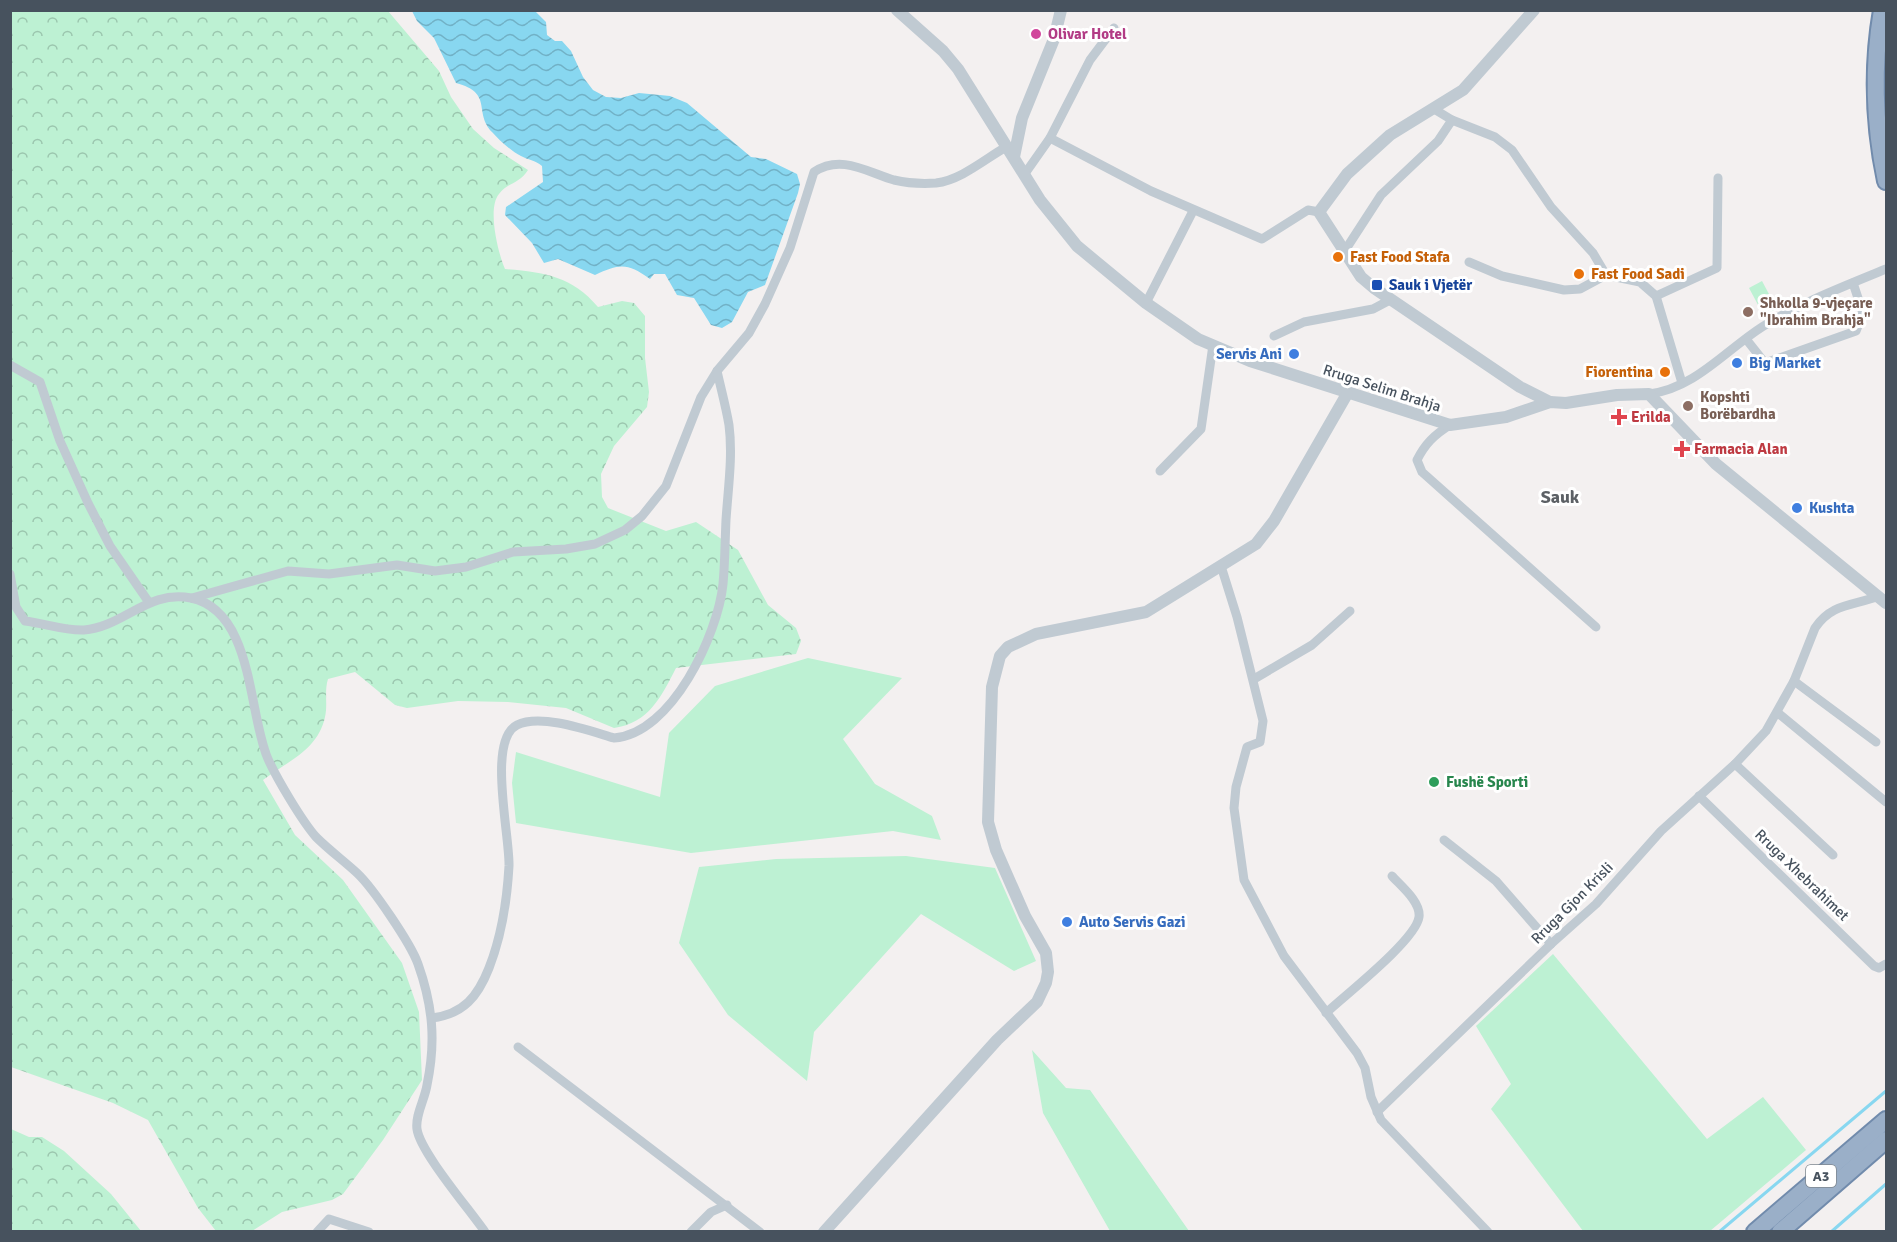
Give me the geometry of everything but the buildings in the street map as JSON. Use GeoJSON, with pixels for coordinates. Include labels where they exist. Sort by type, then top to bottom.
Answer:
{"type":"FeatureCollection","features":[{"type":"Feature","properties":{"kind":"highway"},"geometry":{"type":"LineString","coordinates":[[1882,10],[1875,87],[1876,118],[1887,181]]}},
{"type":"Feature","properties":{"kind":"highway","name":"A3"},"geometry":{"type":"LineString","coordinates":[[1755,1232],[1887,1120]]}},
{"type":"Feature","properties":{"kind":"highway","name":"A3"},"geometry":{"type":"LineString","coordinates":[[1780,1232],[1879,1150],[1887,1140]]}},
{"type":"Feature","properties":{"kind":"street"},"geometry":{"type":"LineString","coordinates":[[10,574],[16,607],[25,621],[84,630],[128,614],[148,601],[174,597],[192,598],[288,571],[329,574],[397,565],[435,571],[466,567],[513,552],[566,549],[595,544],[625,530],[642,516],[666,486],[691,418],[717,371],[749,333],[765,304],[790,248],[814,172],[825,165],[842,164],[895,180],[937,183],[1010,152],[1054,39],[1061,10]]}},
{"type":"Feature","properties":{"kind":"street"},"geometry":{"type":"LineString","coordinates":[[1319,212],[1347,174],[1401,126],[1434,109],[1462,90],[1534,10]]}},
{"type":"Feature","properties":{"kind":"street","name":"Rruga Selim Brahja"},"geometry":{"type":"LineString","coordinates":[[897,11],[943,51],[958,69],[1040,200],[1077,246],[1146,303],[1191,334],[1250,361],[1347,394],[1450,425],[1506,417],[1550,402],[1566,403],[1617,395],[1649,394]]}},
{"type":"Feature","properties":{"kind":"street"},"geometry":{"type":"LineString","coordinates":[[1024,175],[1050,138],[1090,60],[1114,28]]}},
{"type":"Feature","properties":{"kind":"street"},"geometry":{"type":"LineString","coordinates":[[1434,109],[1452,120],[1495,137],[1512,150],[1551,207],[1593,253],[1606,275]]}},
{"type":"Feature","properties":{"kind":"street"},"geometry":{"type":"LineString","coordinates":[[1344,252],[1381,195],[1438,141],[1452,120]]}},
{"type":"Feature","properties":{"kind":"street"},"geometry":{"type":"LineString","coordinates":[[1050,138],[1192,210],[1262,239],[1308,210],[1319,212],[1361,277],[1390,300],[1520,387],[1550,402]]}},
{"type":"Feature","properties":{"kind":"street"},"geometry":{"type":"LineString","coordinates":[[1656,297],[1717,268],[1718,178]]}},
{"type":"Feature","properties":{"kind":"street"},"geometry":{"type":"LineString","coordinates":[[1146,303],[1192,210]]}},
{"type":"Feature","properties":{"kind":"street"},"geometry":{"type":"LineString","coordinates":[[1469,262],[1502,276],[1564,290],[1580,289],[1606,275],[1640,282],[1656,297],[1682,382]]}},
{"type":"Feature","properties":{"kind":"street"},"geometry":{"type":"LineString","coordinates":[[1649,394],[1665,391],[1710,367],[1761,327],[1887,268]]}},
{"type":"Feature","properties":{"kind":"street"},"geometry":{"type":"LineString","coordinates":[[1746,339],[1765,363],[1856,332],[1863,313],[1853,283]]}},
{"type":"Feature","properties":{"kind":"street"},"geometry":{"type":"LineString","coordinates":[[1274,336],[1304,322],[1373,309],[1390,300]]}},
{"type":"Feature","properties":{"kind":"street"},"geometry":{"type":"LineString","coordinates":[[1160,471],[1201,429],[1213,345]]}},
{"type":"Feature","properties":{"kind":"street"},"geometry":{"type":"LineString","coordinates":[[10,366],[40,382],[60,441],[88,503],[110,546],[148,601]]}},
{"type":"Feature","properties":{"kind":"street"},"geometry":{"type":"LineString","coordinates":[[432,1018],[446,1016],[474,999],[498,944],[506,902],[509,864],[501,771],[504,744],[508,734],[515,726],[526,722],[562,723],[614,738],[623,738],[657,719],[671,706],[683,689],[702,651],[723,584],[729,478],[729,426],[717,371]]}},
{"type":"Feature","properties":{"kind":"street"},"geometry":{"type":"LineString","coordinates":[[824,1232],[1043,992],[1048,972],[1046,953],[1025,916],[999,857],[987,822],[992,687],[1000,656],[1015,643],[1036,634],[1146,612],[1256,544],[1268,532],[1347,394]]}},
{"type":"Feature","properties":{"kind":"street"},"geometry":{"type":"LineString","coordinates":[[1649,394],[1716,464],[1883,600]]}},
{"type":"Feature","properties":{"kind":"street"},"geometry":{"type":"LineString","coordinates":[[1450,425],[1431,437],[1421,453],[1417,460],[1422,472],[1596,627]]}},
{"type":"Feature","properties":{"kind":"street"},"geometry":{"type":"LineString","coordinates":[[1221,566],[1254,679],[1263,721],[1263,736],[1260,742],[1246,747],[1236,787],[1234,808],[1244,880],[1284,956],[1357,1053],[1365,1068],[1371,1097],[1387,1128],[1488,1232]]}},
{"type":"Feature","properties":{"kind":"street"},"geometry":{"type":"LineString","coordinates":[[192,598],[224,619],[238,642],[245,660],[260,734],[269,760],[315,836],[360,875],[411,949],[418,963],[432,1018],[434,1048],[426,1094],[417,1122],[417,1131],[441,1171],[485,1232]]}},
{"type":"Feature","properties":{"kind":"street","name":"Rruga Gjon Krisli"},"geometry":{"type":"LineString","coordinates":[[1377,1112],[1551,944],[1596,904],[1661,831],[1736,764],[1766,731],[1794,681],[1815,628],[1822,617],[1832,610],[1883,600]]}},
{"type":"Feature","properties":{"kind":"street"},"geometry":{"type":"LineString","coordinates":[[1254,679],[1312,645],[1350,610]]}},
{"type":"Feature","properties":{"kind":"street"},"geometry":{"type":"LineString","coordinates":[[1794,681],[1876,742]]}},
{"type":"Feature","properties":{"kind":"street"},"geometry":{"type":"LineString","coordinates":[[1778,713],[1887,802]]}},
{"type":"Feature","properties":{"kind":"street"},"geometry":{"type":"LineString","coordinates":[[1736,764],[1833,855]]}},
{"type":"Feature","properties":{"kind":"street","name":"Rruga Xhebrahimet"},"geometry":{"type":"LineString","coordinates":[[1699,796],[1874,966],[1879,968],[1887,964]]}},
{"type":"Feature","properties":{"kind":"street"},"geometry":{"type":"LineString","coordinates":[[1444,840],[1496,881],[1551,944]]}},
{"type":"Feature","properties":{"kind":"street"},"geometry":{"type":"LineString","coordinates":[[1326,1013],[1400,946],[1416,924],[1419,916],[1417,906],[1392,876]]}},
{"type":"Feature","properties":{"kind":"street"},"geometry":{"type":"LineString","coordinates":[[518,1047],[760,1232]]}},
{"type":"Feature","properties":{"kind":"street"},"geometry":{"type":"LineString","coordinates":[[691,1232],[711,1212],[727,1205]]}},
{"type":"Feature","properties":{"kind":"street"},"geometry":{"type":"LineString","coordinates":[[317,1232],[329,1219],[369,1232]]}},
{"type":"Feature","properties":{"kind":"green space"},"geometry":{"type":"Polygon","coordinates":[[[10,11],[388,11],[439,71],[451,97],[473,129],[494,148],[528,170],[521,178],[502,190],[494,209],[495,231],[505,269],[544,274],[567,282],[578,288],[598,307],[622,301],[634,303],[645,316],[645,358],[649,392],[647,407],[614,446],[601,474],[602,497],[608,508],[666,531],[696,522],[738,550],[768,605],[796,628],[801,641],[796,654],[676,668],[653,707],[636,721],[614,728],[566,708],[508,702],[458,701],[407,708],[395,705],[355,672],[328,679],[325,717],[316,738],[301,754],[263,780],[295,835],[343,880],[402,963],[419,1012],[422,1080],[383,1140],[343,1194],[332,1200],[282,1212],[252,1231],[216,1231],[198,1208],[148,1120],[113,1103],[11,1067],[10,11]]]}},
{"type":"Feature","properties":{"kind":"green space"},"geometry":{"type":"Polygon","coordinates":[[[1762,281],[1777,309],[1764,316],[1749,288],[1762,281]]]}},
{"type":"Feature","properties":{"kind":"green space"},"geometry":{"type":"Polygon","coordinates":[[[808,658],[902,678],[843,739],[875,784],[932,816],[941,840],[893,831],[691,853],[516,823],[512,783],[516,752],[660,797],[669,733],[715,686],[808,658]]]}},
{"type":"Feature","properties":{"kind":"green space"},"geometry":{"type":"Polygon","coordinates":[[[906,856],[995,868],[1036,961],[1014,971],[921,914],[814,1032],[807,1081],[728,1015],[679,943],[699,867],[776,859],[906,856]]]}},
{"type":"Feature","properties":{"kind":"green space"},"geometry":{"type":"Polygon","coordinates":[[[1553,954],[1707,1139],[1763,1097],[1806,1150],[1710,1231],[1583,1231],[1491,1109],[1511,1084],[1476,1026],[1553,954]]]}},
{"type":"Feature","properties":{"kind":"green space"},"geometry":{"type":"Polygon","coordinates":[[[1032,1050],[1066,1088],[1090,1090],[1189,1231],[1110,1231],[1043,1113],[1032,1050]]]}},
{"type":"Feature","properties":{"kind":"green space"},"geometry":{"type":"Polygon","coordinates":[[[11,1129],[29,1137],[42,1137],[64,1151],[111,1194],[141,1231],[11,1231],[11,1129]]]}},
{"type":"Feature","properties":{"kind":"water"},"geometry":{"type":"Polygon","coordinates":[[[412,11],[535,11],[546,22],[547,35],[555,41],[562,41],[571,51],[583,77],[593,90],[606,97],[621,98],[639,93],[670,96],[687,103],[751,157],[766,159],[797,174],[800,184],[798,193],[765,285],[748,292],[732,322],[722,328],[711,325],[694,298],[677,295],[665,274],[654,274],[650,279],[624,266],[611,268],[595,275],[558,259],[544,263],[532,243],[505,215],[506,207],[543,182],[542,166],[513,151],[492,132],[487,125],[479,98],[468,87],[456,83],[434,38],[417,21],[412,11]]]}},
{"type":"Feature","properties":{"kind":"waterway"},"geometry":{"type":"LineString","coordinates":[[1719,1232],[1886,1091]]}},
{"type":"Feature","properties":{"kind":"waterway"},"geometry":{"type":"LineString","coordinates":[[1831,1232],[1886,1184]]}},
{"type":"Feature","properties":{"kind":"place","name":"Olivar Hotel"},"geometry":{"type":"Point","coordinates":[1036,34]}},
{"type":"Feature","properties":{"kind":"place","name":"Fast Food Stafa"},"geometry":{"type":"Point","coordinates":[1338,257]}},
{"type":"Feature","properties":{"kind":"place","name":"Fast Food Sadi"},"geometry":{"type":"Point","coordinates":[1579,274]}},
{"type":"Feature","properties":{"kind":"place","name":"Sauk i Vjetër"},"geometry":{"type":"Point","coordinates":[1377,285]}},
{"type":"Feature","properties":{"kind":"place","name":"Shkolla 9-vjeçare \"Ibrahim Brahja\""},"geometry":{"type":"Point","coordinates":[1748,312]}},
{"type":"Feature","properties":{"kind":"place","name":"Servis Ani"},"geometry":{"type":"Point","coordinates":[1294,354]}},
{"type":"Feature","properties":{"kind":"place","name":"Big Market"},"geometry":{"type":"Point","coordinates":[1737,363]}},
{"type":"Feature","properties":{"kind":"place","name":"Fiorentina"},"geometry":{"type":"Point","coordinates":[1665,372]}},
{"type":"Feature","properties":{"kind":"place","name":"Kopshti Borëbardha"},"geometry":{"type":"Point","coordinates":[1688,406]}},
{"type":"Feature","properties":{"kind":"place","name":"Erilda"},"geometry":{"type":"Point","coordinates":[1619,417]}},
{"type":"Feature","properties":{"kind":"place","name":"Farmacia Alan"},"geometry":{"type":"Point","coordinates":[1682,449]}},
{"type":"Feature","properties":{"kind":"place","name":"Kushta"},"geometry":{"type":"Point","coordinates":[1797,508]}},
{"type":"Feature","properties":{"kind":"place","name":"Fushë Sporti"},"geometry":{"type":"Point","coordinates":[1434,782]}},
{"type":"Feature","properties":{"kind":"place","name":"Auto Servis Gazi"},"geometry":{"type":"Point","coordinates":[1067,922]}},
{"type":"Feature","properties":{"kind":"district","name":"Sauk"},"geometry":{"type":"Point","coordinates":[1560,497]}}]}
